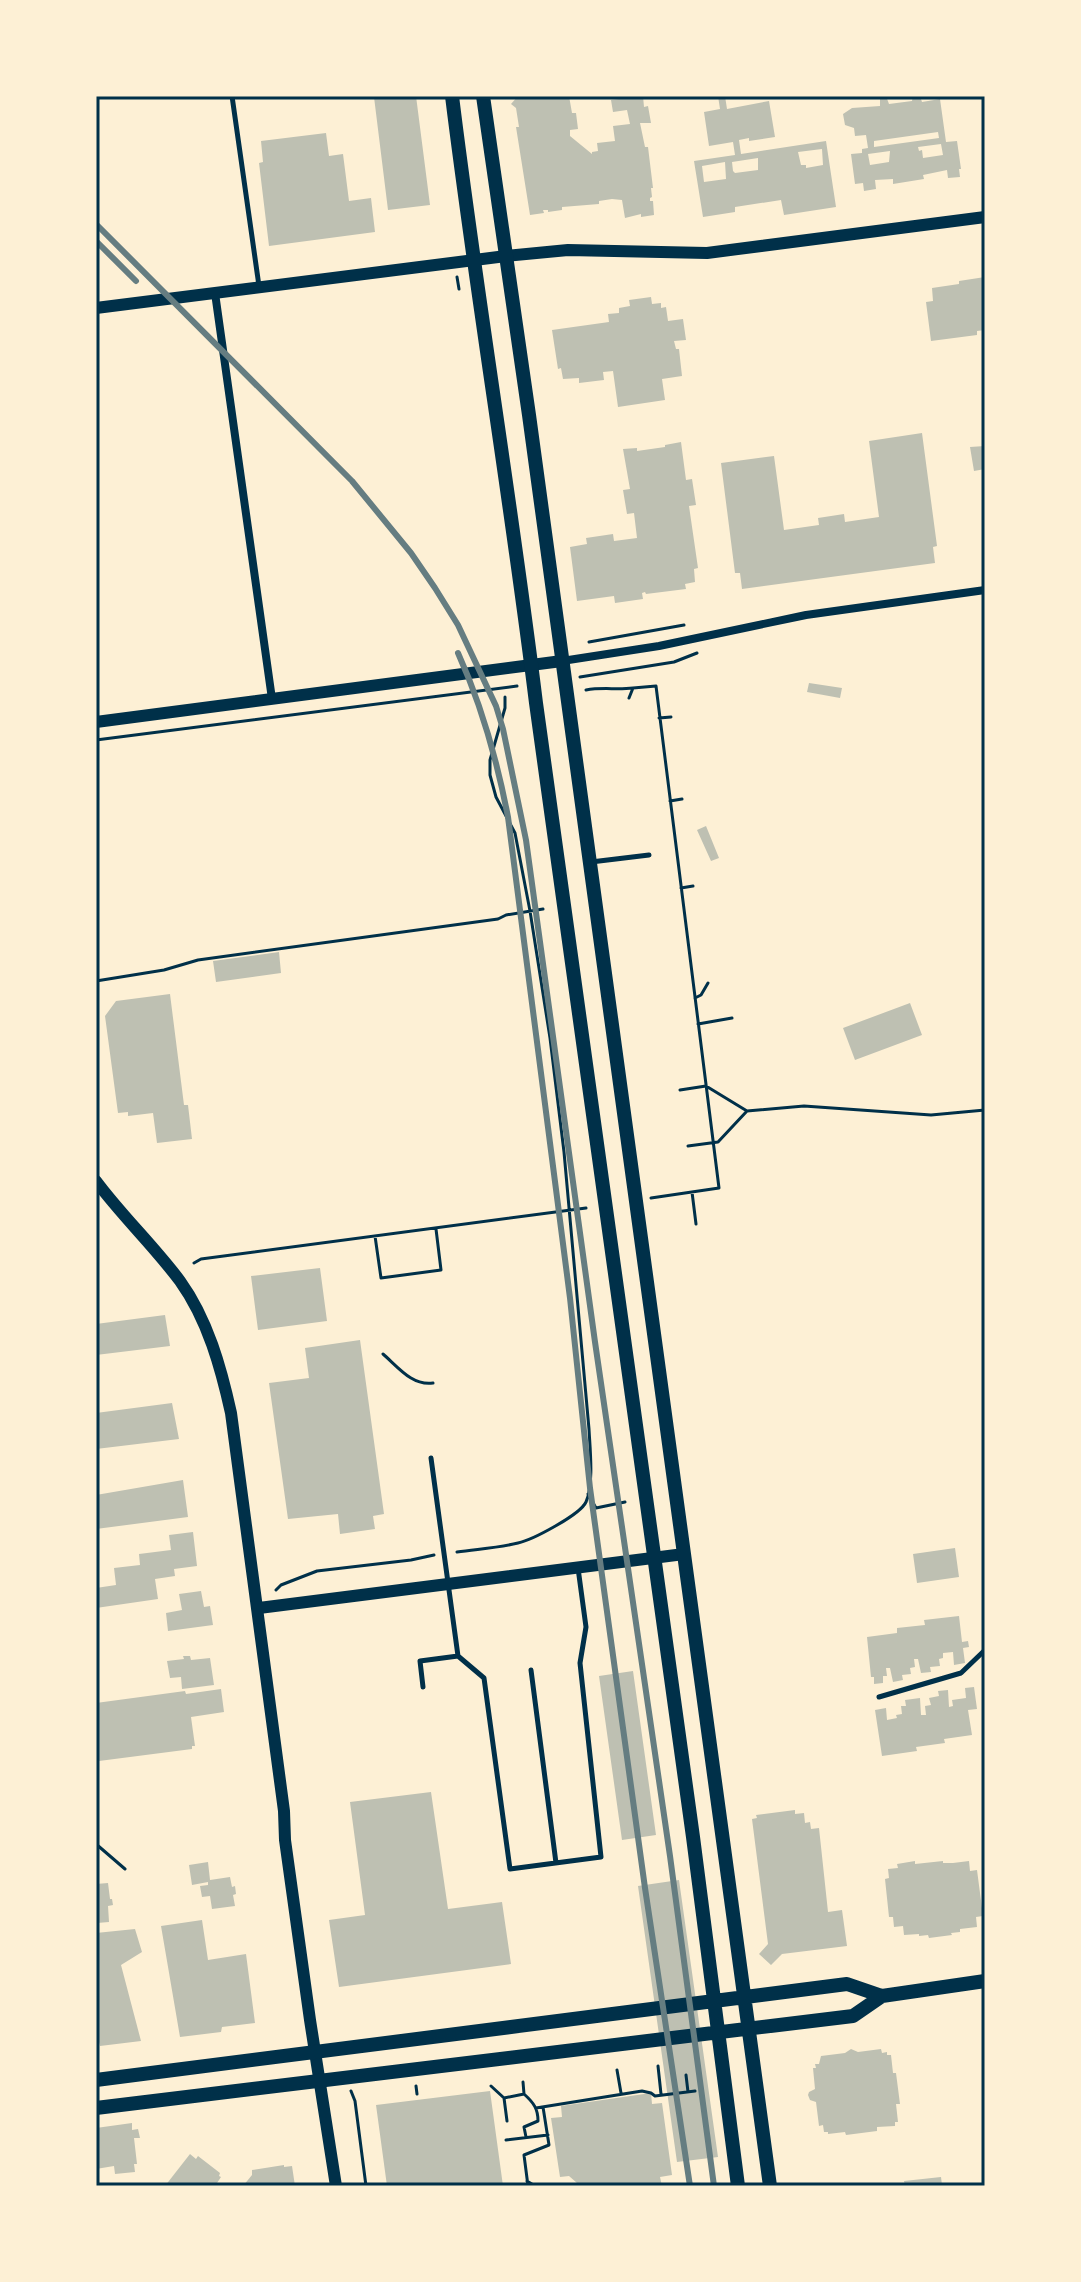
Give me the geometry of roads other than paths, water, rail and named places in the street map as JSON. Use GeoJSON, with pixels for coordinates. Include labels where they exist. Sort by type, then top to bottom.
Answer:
{"type":"FeatureCollection","features":[{"type":"Feature","properties":{"kind":"main road"},"geometry":{"type":"LineString","coordinates":[[452,96],[514,527],[738,2186]]}},
{"type":"Feature","properties":{"kind":"main road"},"geometry":{"type":"LineString","coordinates":[[483,96],[770,2186]]}},
{"type":"Feature","properties":{"kind":"main road"},"geometry":{"type":"LineString","coordinates":[[96,2108],[853,2016],[882,1996],[985,1981]]}},
{"type":"Feature","properties":{"kind":"main road"},"geometry":{"type":"LineString","coordinates":[[96,2080],[847,1984],[882,1996]]}},
{"type":"Feature","properties":{"kind":"street"},"geometry":{"type":"LineString","coordinates":[[96,308],[506,256],[568,250],[707,253],[985,217]]}},
{"type":"Feature","properties":{"kind":"street"},"geometry":{"type":"LineString","coordinates":[[215,293],[272,699]]}},
{"type":"Feature","properties":{"kind":"street"},"geometry":{"type":"LineString","coordinates":[[96,722],[562,661],[659,646],[806,615],[985,590]]}},
{"type":"Feature","properties":{"kind":"street"},"geometry":{"type":"LineString","coordinates":[[96,1181],[180,1282],[205,1327],[231,1413],[259,1608],[285,1840],[336,2186]]}},
{"type":"Feature","properties":{"kind":"street"},"geometry":{"type":"LineString","coordinates":[[259,1608],[684,1554]]}},
{"type":"Feature","properties":{"kind":"lane"},"geometry":{"type":"LineString","coordinates":[[232,96],[259,287]]}},
{"type":"Feature","properties":{"kind":"lane"},"geometry":{"type":"LineString","coordinates":[[590,862],[649,855]]}},
{"type":"Feature","properties":{"kind":"lane"},"geometry":{"type":"LineString","coordinates":[[431,1458],[458,1656],[484,1678],[510,1869],[601,1857],[580,1663],[586,1627],[578,1568]]}},
{"type":"Feature","properties":{"kind":"lane"},"geometry":{"type":"LineString","coordinates":[[879,1697],[961,1673],[985,1650]]}},
{"type":"Feature","properties":{"kind":"lane"},"geometry":{"type":"LineString","coordinates":[[423,1687],[420,1661],[458,1656]]}},
{"type":"Feature","properties":{"kind":"lane"},"geometry":{"type":"LineString","coordinates":[[531,1670],[556,1863]]}},
{"type":"Feature","properties":{"kind":"railway"},"geometry":{"type":"LineString","coordinates":[[96,224],[352,481],[411,553],[435,588],[458,625],[496,706],[526,840],[714,2186]]}},
{"type":"Feature","properties":{"kind":"railway"},"geometry":{"type":"LineString","coordinates":[[96,241],[136,281]]}},
{"type":"Feature","properties":{"kind":"railway"},"geometry":{"type":"LineString","coordinates":[[458,653],[488,734],[508,817],[570,1298],[590,1488],[690,2186]]}}]}
